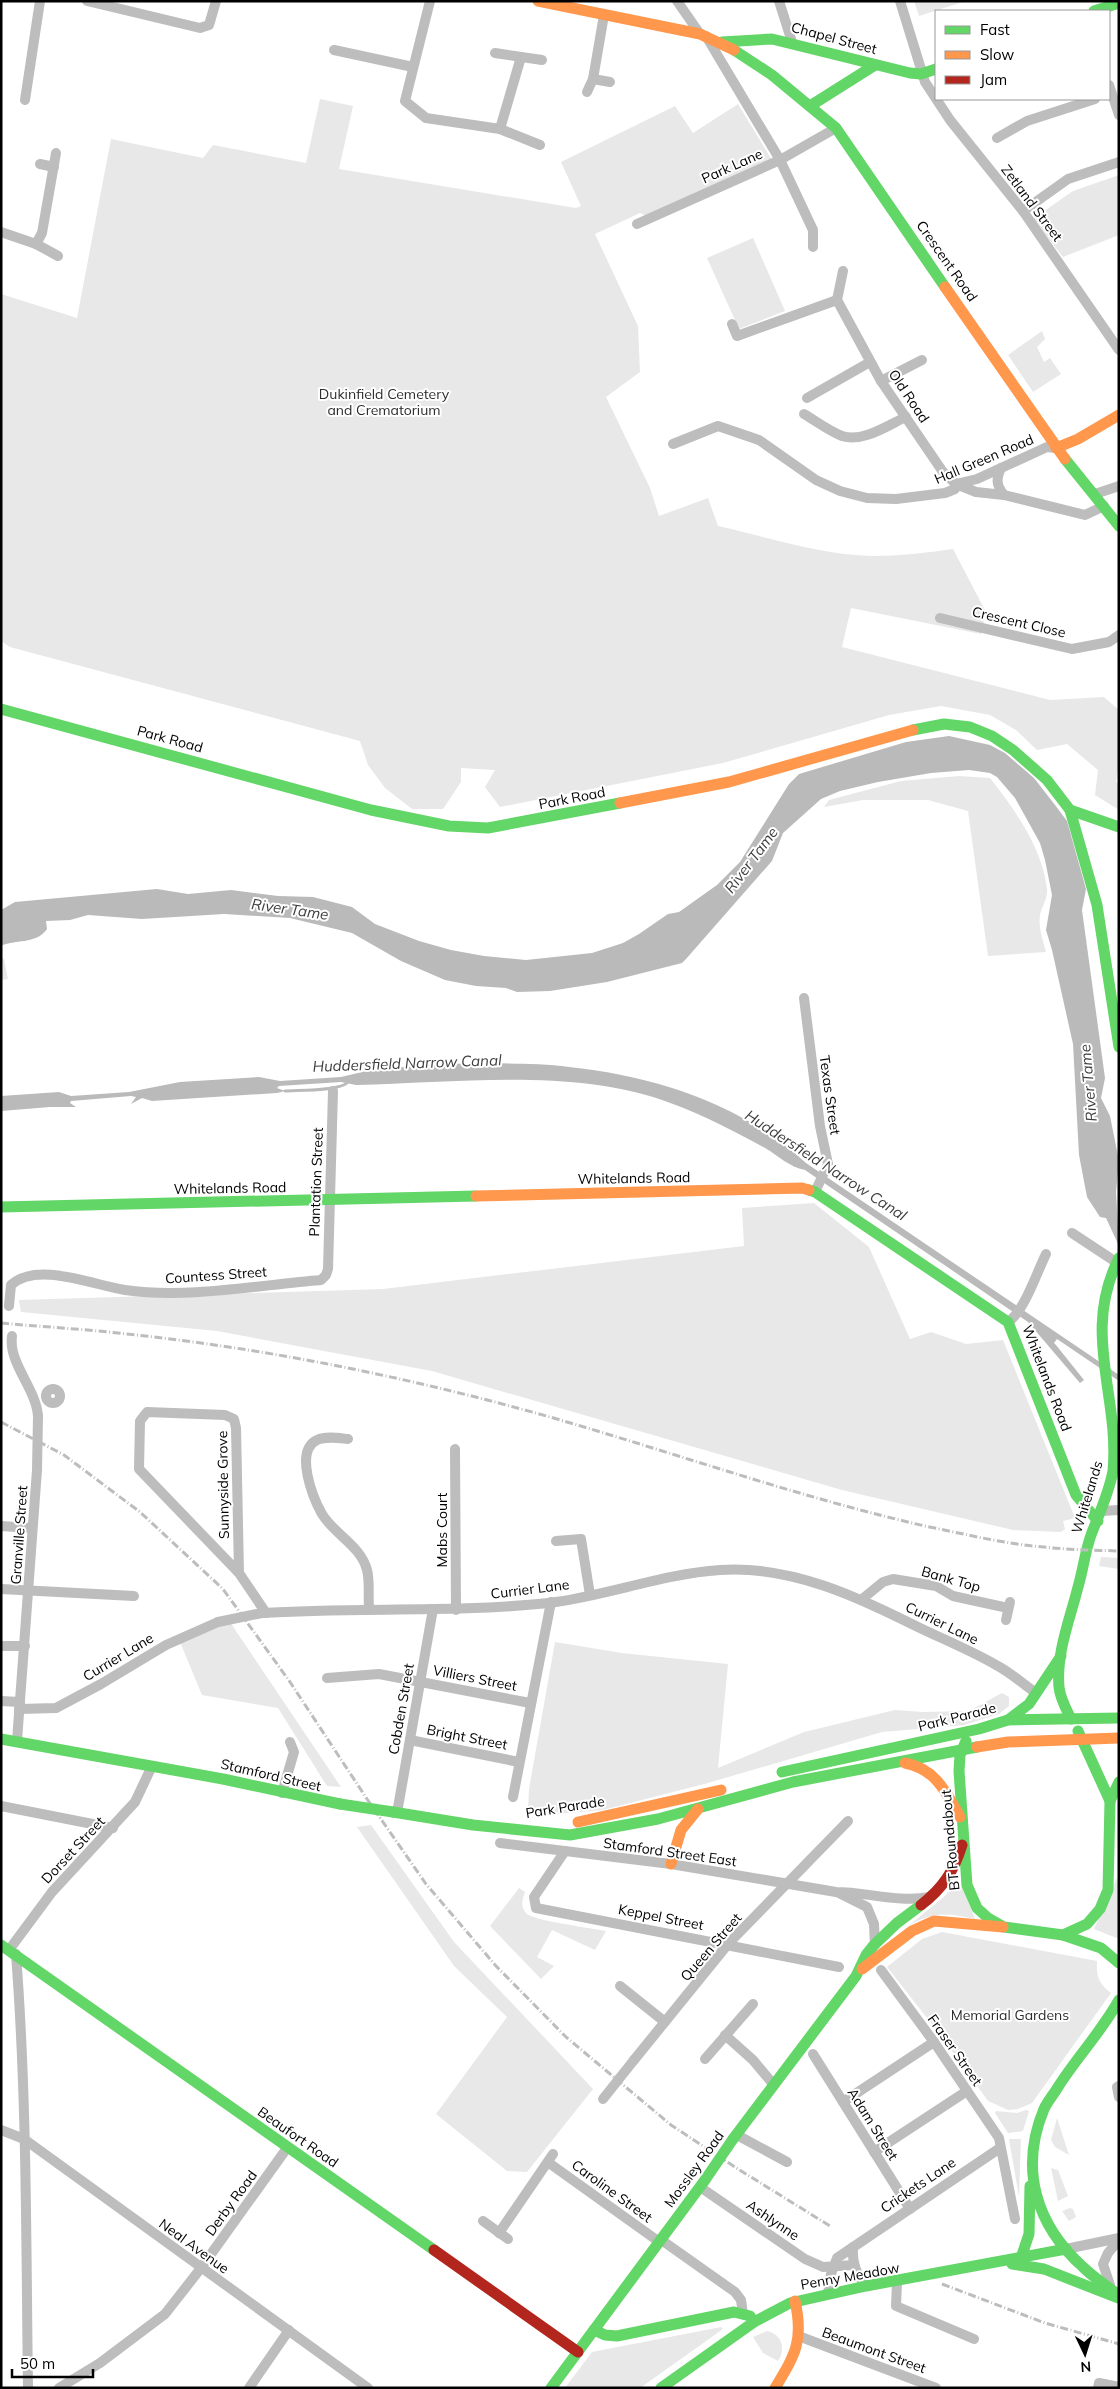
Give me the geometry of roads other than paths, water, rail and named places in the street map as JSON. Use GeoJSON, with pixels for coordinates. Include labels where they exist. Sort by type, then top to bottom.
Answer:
{"type":"FeatureCollection","features":[{"type":"Feature","properties":{"kind":"main road"},"geometry":{"type":"LineString","coordinates":[[538,1],[703,35],[722,42]]}},
{"type":"Feature","properties":{"kind":"main road"},"geometry":{"type":"LineString","coordinates":[[1097,10],[1119,3]]}},
{"type":"Feature","properties":{"kind":"main road","name":"Chapel Street"},"geometry":{"type":"LineString","coordinates":[[722,42],[772,39],[792,42],[875,65],[921,74],[935,69]]}},
{"type":"Feature","properties":{"kind":"main road","name":"Crescent Road"},"geometry":{"type":"LineString","coordinates":[[722,42],[791,89],[836,128],[1056,448],[1119,526]]}},
{"type":"Feature","properties":{"kind":"main road"},"geometry":{"type":"LineString","coordinates":[[810,106],[875,65]]}},
{"type":"Feature","properties":{"kind":"main road"},"geometry":{"type":"LineString","coordinates":[[1056,448],[1065,447],[1096,426],[1119,415]]}},
{"type":"Feature","properties":{"kind":"main road","name":"Park Road"},"geometry":{"type":"LineString","coordinates":[[1,709],[371,810],[448,826],[488,828],[522,823],[729,782],[900,734],[944,724],[970,727],[992,736],[1013,750],[1047,780],[1070,810]]}},
{"type":"Feature","properties":{"kind":"main road"},"geometry":{"type":"LineString","coordinates":[[1070,810],[1119,827]]}},
{"type":"Feature","properties":{"kind":"main road"},"geometry":{"type":"LineString","coordinates":[[1070,810],[1097,905],[1119,1047]]}},
{"type":"Feature","properties":{"kind":"main road","name":"Whitelands Road"},"geometry":{"type":"LineString","coordinates":[[1,1207],[816,1187],[1011,1320],[1015,1336],[1076,1495],[1085,1508],[1100,1516]]}},
{"type":"Feature","properties":{"kind":"main road","name":"Whitelands"},"geometry":{"type":"LineString","coordinates":[[1083,1740],[1072,1719],[1058,1683],[1061,1655],[1091,1537],[1100,1516],[1114,1463],[1116,1435],[1105,1345],[1103,1310],[1111,1272],[1117,1260]]}},
{"type":"Feature","properties":{"kind":"main road","name":"Whitelands"},"geometry":{"type":"LineString","coordinates":[[1008,1720],[1029,1704],[1061,1655]]}},
{"type":"Feature","properties":{"kind":"main road","name":"Park Parade"},"geometry":{"type":"LineString","coordinates":[[521,1829],[592,1820],[711,1793],[768,1776],[980,1729],[1008,1720],[1119,1718]]}},
{"type":"Feature","properties":{"kind":"main road"},"geometry":{"type":"LineString","coordinates":[[962,1749],[970,1736],[980,1729],[1065,1731],[1076,1734],[1083,1740]]}},
{"type":"Feature","properties":{"kind":"main road","name":"Park Parade"},"geometry":{"type":"LineString","coordinates":[[521,1829],[570,1835],[612,1829],[698,1809],[793,1782],[962,1749],[1008,1742],[1119,1738]]}},
{"type":"Feature","properties":{"kind":"main road","name":"Stamford Street"},"geometry":{"type":"LineString","coordinates":[[1,1739],[152,1766],[340,1804],[473,1825],[521,1829]]}},
{"type":"Feature","properties":{"kind":"main road","name":"BT Roundabout"},"geometry":{"type":"LineString","coordinates":[[962,1749],[960,1771],[963,1839],[967,1885],[971,1898],[982,1913],[1004,1926],[1045,1934],[1063,1935],[1087,1924],[1105,1900],[1108,1890],[1110,1801],[1083,1740]]}},
{"type":"Feature","properties":{"kind":"main road"},"geometry":{"type":"LineString","coordinates":[[896,1763],[917,1765],[929,1770],[944,1787],[963,1822]]}},
{"type":"Feature","properties":{"kind":"main road"},"geometry":{"type":"LineString","coordinates":[[1110,1801],[1119,1782]]}},
{"type":"Feature","properties":{"kind":"main road"},"geometry":{"type":"LineString","coordinates":[[671,1864],[680,1830],[698,1809]]}},
{"type":"Feature","properties":{"kind":"main road"},"geometry":{"type":"LineString","coordinates":[[862,1969],[865,1957],[875,1945],[896,1924],[933,1896],[950,1879],[963,1839]]}},
{"type":"Feature","properties":{"kind":"main road"},"geometry":{"type":"LineString","coordinates":[[1110,1841],[1119,1860]]}},
{"type":"Feature","properties":{"kind":"main road"},"geometry":{"type":"LineString","coordinates":[[862,1969],[912,1931],[934,1921],[1004,1926]]}},
{"type":"Feature","properties":{"kind":"main road"},"geometry":{"type":"LineString","coordinates":[[1063,1935],[1094,1945],[1110,1954],[1119,1963]]}},
{"type":"Feature","properties":{"kind":"main road","name":"Beaufort Road"},"geometry":{"type":"LineString","coordinates":[[9,1950],[578,2352]]}},
{"type":"Feature","properties":{"kind":"main road","name":"Mossley Road"},"geometry":{"type":"LineString","coordinates":[[551,2388],[702,2184],[773,2084],[862,1969]]}},
{"type":"Feature","properties":{"kind":"main road"},"geometry":{"type":"LineString","coordinates":[[1022,2258],[1029,2234],[1028,2199],[1034,2146],[1044,2109],[1078,2056],[1109,2018],[1119,2000]]}},
{"type":"Feature","properties":{"kind":"main road"},"geometry":{"type":"LineString","coordinates":[[1078,2056],[1109,2031],[1119,2020]]}},
{"type":"Feature","properties":{"kind":"main road"},"geometry":{"type":"LineString","coordinates":[[1032,2177],[1037,2203],[1044,2219],[1066,2249],[1093,2277],[1116,2294]]}},
{"type":"Feature","properties":{"kind":"main road","name":"Penny Meadow"},"geometry":{"type":"LineString","coordinates":[[754,2322],[795,2301],[1066,2249]]}},
{"type":"Feature","properties":{"kind":"main road"},"geometry":{"type":"LineString","coordinates":[[993,2263],[1025,2265],[1044,2269],[1116,2294]]}},
{"type":"Feature","properties":{"kind":"main road"},"geometry":{"type":"LineString","coordinates":[[775,2388],[801,2337],[800,2321],[795,2301]]}},
{"type":"Feature","properties":{"kind":"main road"},"geometry":{"type":"LineString","coordinates":[[594,2330],[605,2335],[617,2336],[734,2312],[750,2316],[754,2322],[661,2388]]}},
{"type":"Feature","properties":{"kind":"street"},"geometry":{"type":"LineString","coordinates":[[25,100],[40,1]]}},
{"type":"Feature","properties":{"kind":"street"},"geometry":{"type":"LineString","coordinates":[[88,1],[200,28],[209,25],[216,1]]}},
{"type":"Feature","properties":{"kind":"street"},"geometry":{"type":"LineString","coordinates":[[430,1],[405,101],[426,118],[500,129],[540,145]]}},
{"type":"Feature","properties":{"kind":"street"},"geometry":{"type":"LineString","coordinates":[[677,1],[703,35],[780,160],[812,230],[813,247]]}},
{"type":"Feature","properties":{"kind":"street"},"geometry":{"type":"LineString","coordinates":[[779,1],[792,42]]}},
{"type":"Feature","properties":{"kind":"street","name":"Zetland Street"},"geometry":{"type":"LineString","coordinates":[[900,1],[921,74],[935,96]]}},
{"type":"Feature","properties":{"kind":"street"},"geometry":{"type":"LineString","coordinates":[[587,92],[593,79],[604,15]]}},
{"type":"Feature","properties":{"kind":"street"},"geometry":{"type":"LineString","coordinates":[[334,50],[413,67]]}},
{"type":"Feature","properties":{"kind":"street"},"geometry":{"type":"LineString","coordinates":[[495,53],[542,60]]}},
{"type":"Feature","properties":{"kind":"street"},"geometry":{"type":"LineString","coordinates":[[500,129],[520,57]]}},
{"type":"Feature","properties":{"kind":"street"},"geometry":{"type":"LineString","coordinates":[[593,79],[610,82]]}},
{"type":"Feature","properties":{"kind":"street"},"geometry":{"type":"LineString","coordinates":[[1112,91],[1119,115]]}},
{"type":"Feature","properties":{"kind":"street","name":"Zetland Street"},"geometry":{"type":"LineString","coordinates":[[937,100],[950,120],[1023,210],[1119,350]]}},
{"type":"Feature","properties":{"kind":"street"},"geometry":{"type":"LineString","coordinates":[[997,138],[1027,121],[1092,100]]}},
{"type":"Feature","properties":{"kind":"street","name":"Park Lane"},"geometry":{"type":"LineString","coordinates":[[637,224],[780,160],[836,128]]}},
{"type":"Feature","properties":{"kind":"street"},"geometry":{"type":"LineString","coordinates":[[36,244],[42,233],[56,153]]}},
{"type":"Feature","properties":{"kind":"street"},"geometry":{"type":"LineString","coordinates":[[1023,210],[1068,179],[1119,162]]}},
{"type":"Feature","properties":{"kind":"street"},"geometry":{"type":"LineString","coordinates":[[40,164],[54,167]]}},
{"type":"Feature","properties":{"kind":"street"},"geometry":{"type":"LineString","coordinates":[[1,232],[36,244],[58,256]]}},
{"type":"Feature","properties":{"kind":"street"},"geometry":{"type":"LineString","coordinates":[[732,324],[737,336],[837,300],[843,271]]}},
{"type":"Feature","properties":{"kind":"street","name":"Old Road"},"geometry":{"type":"LineString","coordinates":[[837,300],[881,381],[943,472],[956,484],[976,492],[1004,495],[1085,515],[1104,506]]}},
{"type":"Feature","properties":{"kind":"street"},"geometry":{"type":"LineString","coordinates":[[881,381],[922,360]]}},
{"type":"Feature","properties":{"kind":"street"},"geometry":{"type":"LineString","coordinates":[[806,398],[870,362]]}},
{"type":"Feature","properties":{"kind":"street"},"geometry":{"type":"LineString","coordinates":[[804,414],[841,436],[850,437],[865,435],[906,417]]}},
{"type":"Feature","properties":{"kind":"street","name":"Hall Green Road"},"geometry":{"type":"LineString","coordinates":[[673,444],[718,426],[759,440],[816,480],[840,491],[867,498],[896,498],[945,492],[955,489],[956,484],[977,479],[1047,447],[1056,448]]}},
{"type":"Feature","properties":{"kind":"street"},"geometry":{"type":"LineString","coordinates":[[1001,468],[997,478],[998,486],[1004,495]]}},
{"type":"Feature","properties":{"kind":"street"},"geometry":{"type":"LineString","coordinates":[[1095,494],[1119,486]]}},
{"type":"Feature","properties":{"kind":"street","name":"Crescent Close"},"geometry":{"type":"LineString","coordinates":[[940,618],[1072,649],[1109,642],[1119,635]]}},
{"type":"Feature","properties":{"kind":"street","name":"Texas Street"},"geometry":{"type":"LineString","coordinates":[[804,998],[820,1126],[828,1164],[816,1187]]}},
{"type":"Feature","properties":{"kind":"street","name":"Plantation Street"},"geometry":{"type":"LineString","coordinates":[[326,1275],[332,1091]]}},
{"type":"Feature","properties":{"kind":"street"},"geometry":{"type":"LineString","coordinates":[[1072,1233],[1117,1260]]}},
{"type":"Feature","properties":{"kind":"street"},"geometry":{"type":"LineString","coordinates":[[1011,1320],[1023,1302],[1046,1254]]}},
{"type":"Feature","properties":{"kind":"street","name":"Countess Street"},"geometry":{"type":"LineString","coordinates":[[9,1306],[11,1285],[21,1278],[37,1274],[126,1290],[172,1294],[320,1280],[326,1275]]}},
{"type":"Feature","properties":{"kind":"street","name":"Granville Street"},"geometry":{"type":"LineString","coordinates":[[12,1336],[10,1346],[36,1402],[38,1416],[37,1470],[31,1528],[25,1646],[17,1741]]}},
{"type":"Feature","properties":{"kind":"street"},"geometry":{"type":"LineString","coordinates":[[36,1402],[47,1398]]}},
{"type":"Feature","properties":{"kind":"street","name":"Sunnyside Grove"},"geometry":{"type":"LineString","coordinates":[[239,1573],[236,1428],[234,1419],[226,1415],[147,1412],[140,1422],[139,1469],[239,1573],[264,1613]]}},
{"type":"Feature","properties":{"kind":"street"},"geometry":{"type":"LineString","coordinates":[[348,1438],[316,1440],[310,1448],[306,1462],[307,1478],[323,1515],[359,1554],[367,1570],[369,1608]]}},
{"type":"Feature","properties":{"kind":"street","name":"Mabs Court"},"geometry":{"type":"LineString","coordinates":[[455,1449],[456,1610]]}},
{"type":"Feature","properties":{"kind":"street"},"geometry":{"type":"LineString","coordinates":[[1100,1516],[1119,1510]]}},
{"type":"Feature","properties":{"kind":"street"},"geometry":{"type":"LineString","coordinates":[[1,1526],[31,1528]]}},
{"type":"Feature","properties":{"kind":"street"},"geometry":{"type":"LineString","coordinates":[[556,1541],[581,1539],[590,1595]]}},
{"type":"Feature","properties":{"kind":"street","name":"Currier Lane"},"geometry":{"type":"LineString","coordinates":[[1,1701],[20,1706],[56,1708],[101,1684],[166,1645],[218,1622],[264,1613],[369,1608],[456,1610],[551,1602],[699,1572],[752,1570],[788,1575],[861,1600],[998,1666],[1036,1693]]}},
{"type":"Feature","properties":{"kind":"street","name":"Bank Top"},"geometry":{"type":"LineString","coordinates":[[861,1600],[884,1582],[893,1580],[936,1586],[953,1596],[1009,1605],[1006,1620]]}},
{"type":"Feature","properties":{"kind":"street"},"geometry":{"type":"LineString","coordinates":[[1,1589],[134,1596]]}},
{"type":"Feature","properties":{"kind":"street"},"geometry":{"type":"LineString","coordinates":[[513,1797],[551,1602]]}},
{"type":"Feature","properties":{"kind":"street","name":"Cobden Street"},"geometry":{"type":"LineString","coordinates":[[395,1813],[433,1609]]}},
{"type":"Feature","properties":{"kind":"street"},"geometry":{"type":"LineString","coordinates":[[1,1646],[25,1646]]}},
{"type":"Feature","properties":{"kind":"street","name":"Villiers Street"},"geometry":{"type":"LineString","coordinates":[[327,1678],[379,1674],[530,1703]]}},
{"type":"Feature","properties":{"kind":"street","name":"Bright Street"},"geometry":{"type":"LineString","coordinates":[[410,1740],[519,1762]]}},
{"type":"Feature","properties":{"kind":"street"},"geometry":{"type":"LineString","coordinates":[[282,1793],[294,1752],[290,1742]]}},
{"type":"Feature","properties":{"kind":"street","name":"Dorset Street"},"geometry":{"type":"LineString","coordinates":[[9,1950],[52,1892],[135,1802],[152,1766]]}},
{"type":"Feature","properties":{"kind":"street"},"geometry":{"type":"LineString","coordinates":[[1,1806],[113,1828]]}},
{"type":"Feature","properties":{"kind":"street","name":"Queen Street"},"geometry":{"type":"LineString","coordinates":[[603,2099],[728,1944],[848,1821]]}},
{"type":"Feature","properties":{"kind":"street","name":"Stamford Street East"},"geometry":{"type":"LineString","coordinates":[[500,1844],[671,1864],[836,1892],[862,1892],[916,1900],[933,1896]]}},
{"type":"Feature","properties":{"kind":"street","name":"Keppel Street"},"geometry":{"type":"LineString","coordinates":[[565,1851],[534,1897],[536,1908],[839,1966]]}},
{"type":"Feature","properties":{"kind":"street","name":"Stamford Street East"},"geometry":{"type":"LineString","coordinates":[[836,1892],[867,1907],[874,1924],[875,1945]]}},
{"type":"Feature","properties":{"kind":"street"},"geometry":{"type":"LineString","coordinates":[[9,1950],[20,2010],[28,2388]]}},
{"type":"Feature","properties":{"kind":"street","name":"Fraser Street"},"geometry":{"type":"LineString","coordinates":[[881,1970],[934,2042],[999,2138],[1015,2219]]}},
{"type":"Feature","properties":{"kind":"street"},"geometry":{"type":"LineString","coordinates":[[620,1986],[665,2022]]}},
{"type":"Feature","properties":{"kind":"street"},"geometry":{"type":"LineString","coordinates":[[705,2059],[753,2004]]}},
{"type":"Feature","properties":{"kind":"street"},"geometry":{"type":"LineString","coordinates":[[725,2035],[753,2060],[773,2084]]}},
{"type":"Feature","properties":{"kind":"street"},"geometry":{"type":"LineString","coordinates":[[843,2102],[934,2042]]}},
{"type":"Feature","properties":{"kind":"street","name":"Adam Street"},"geometry":{"type":"LineString","coordinates":[[813,2054],[910,2209]]}},
{"type":"Feature","properties":{"kind":"street"},"geometry":{"type":"LineString","coordinates":[[874,2152],[967,2091]]}},
{"type":"Feature","properties":{"kind":"street","name":"Neal Avenue"},"geometry":{"type":"LineString","coordinates":[[1,2130],[24,2139],[368,2388]]}},
{"type":"Feature","properties":{"kind":"street"},"geometry":{"type":"LineString","coordinates":[[735,2137],[787,2162]]}},
{"type":"Feature","properties":{"kind":"street","name":"Derby Road"},"geometry":{"type":"LineString","coordinates":[[59,2388],[100,2363],[165,2314],[201,2268],[287,2148]]}},
{"type":"Feature","properties":{"kind":"street","name":"Crickets Lane"},"geometry":{"type":"LineString","coordinates":[[834,2266],[837,2258],[1000,2148]]}},
{"type":"Feature","properties":{"kind":"street","name":"Caroline Street"},"geometry":{"type":"LineString","coordinates":[[482,2221],[504,2236],[551,2158],[659,2240],[734,2292],[741,2300],[743,2314]]}},
{"type":"Feature","properties":{"kind":"street","name":"Ashlynne"},"geometry":{"type":"LineString","coordinates":[[702,2184],[805,2259],[823,2267],[834,2266]]}},
{"type":"Feature","properties":{"kind":"street"},"geometry":{"type":"LineString","coordinates":[[1116,2294],[1103,2264],[1108,2253],[1119,2239]]}},
{"type":"Feature","properties":{"kind":"street","name":"Penny Meadow"},"geometry":{"type":"LineString","coordinates":[[1066,2249],[1119,2239]]}},
{"type":"Feature","properties":{"kind":"street"},"geometry":{"type":"LineString","coordinates":[[853,2247],[856,2274],[866,2286]]}},
{"type":"Feature","properties":{"kind":"street"},"geometry":{"type":"LineString","coordinates":[[828,2294],[834,2266],[854,2265]]}},
{"type":"Feature","properties":{"kind":"street"},"geometry":{"type":"LineString","coordinates":[[897,2282],[896,2306],[974,2339]]}},
{"type":"Feature","properties":{"kind":"street"},"geometry":{"type":"LineString","coordinates":[[249,2388],[289,2330]]}},
{"type":"Feature","properties":{"kind":"street","name":"Beaumont Street"},"geometry":{"type":"LineString","coordinates":[[801,2337],[936,2388]]}},
{"type":"Feature","properties":{"kind":"street"},"geometry":{"type":"LineString","coordinates":[[1099,2385],[1119,2386]]}},
{"type":"Feature","properties":{"kind":"water","name":"River Tame"},"geometry":{"type":"Polygon","coordinates":[[[949,736],[990,745],[1005,753],[1034,778],[1067,821],[1086,889],[1082,910],[1105,1078],[1101,1098],[1110,1116],[1119,1161],[1116,1192],[1119,1246],[1106,1218],[1100,1217],[1087,1197],[1079,1155],[1073,1044],[1046,930],[1052,895],[1045,860],[1040,843],[1015,798],[997,777],[990,773],[969,770],[931,773],[878,782],[840,791],[821,799],[783,833],[772,861],[682,963],[607,982],[550,991],[517,992],[506,988],[476,986],[445,980],[401,961],[352,933],[290,918],[224,914],[142,919],[88,915],[70,920],[46,921],[47,929],[37,937],[1,946],[1,910],[15,902],[157,889],[188,894],[231,890],[278,896],[313,897],[352,907],[375,924],[419,941],[451,950],[484,956],[526,960],[592,953],[623,943],[668,914],[679,912],[717,885],[740,862],[789,784],[799,774],[906,742],[949,736]]]}},
{"type":"Feature","properties":{"kind":"water"},"geometry":{"type":"Polygon","coordinates":[[[489,1063],[539,1064],[601,1071],[665,1086],[696,1096],[726,1109],[754,1124],[781,1142],[806,1163],[1119,1375],[1119,1381],[1057,1339],[1054,1343],[1084,1380],[1080,1383],[1028,1322],[805,1170],[789,1164],[765,1148],[709,1119],[673,1104],[636,1092],[597,1085],[557,1081],[475,1080],[356,1085],[341,1082],[279,1086],[277,1088],[285,1091],[277,1093],[152,1101],[142,1098],[131,1104],[136,1097],[131,1096],[71,1101],[70,1103],[76,1107],[1,1111],[1,1096],[59,1092],[71,1096],[129,1092],[180,1082],[259,1077],[280,1081],[341,1077],[375,1069],[489,1063]]]}},
{"type":"Feature","properties":{"kind":"waterway"},"geometry":{"type":"LineString","coordinates":[[285,1091],[327,1089],[347,1083]]}},
{"type":"Feature","properties":{"kind":"railway"},"geometry":{"type":"LineString","coordinates":[[1,1323],[181,1340],[340,1366],[446,1390],[550,1417],[830,1502],[925,1526],[1029,1546],[1119,1551]]}},
{"type":"Feature","properties":{"kind":"railway"},"geometry":{"type":"LineString","coordinates":[[1,1422],[64,1455],[140,1512],[223,1589],[290,1682],[426,1884],[496,1966],[566,2037],[671,2125],[830,2226]]}},
{"type":"Feature","properties":{"kind":"railway"},"geometry":{"type":"LineString","coordinates":[[942,2284],[1045,2323],[1119,2344]]}},
{"type":"Feature","properties":{"kind":"park label","name":"Dukinfield Cemetery and Crematorium"},"geometry":{"type":"Point","coordinates":[384,402]}},
{"type":"Feature","properties":{"kind":"park label","name":"Memorial Gardens"},"geometry":{"type":"Point","coordinates":[1010,2015]}},
{"type":"Feature","properties":{"kind":"water label","name":"Huddersfield Narrow Canal"},"geometry":{"type":"Point","coordinates":[407,1063]}},
{"type":"Feature","properties":{"kind":"water label","name":"Huddersfield Narrow Canal"},"geometry":{"type":"Point","coordinates":[826,1165]}}]}
